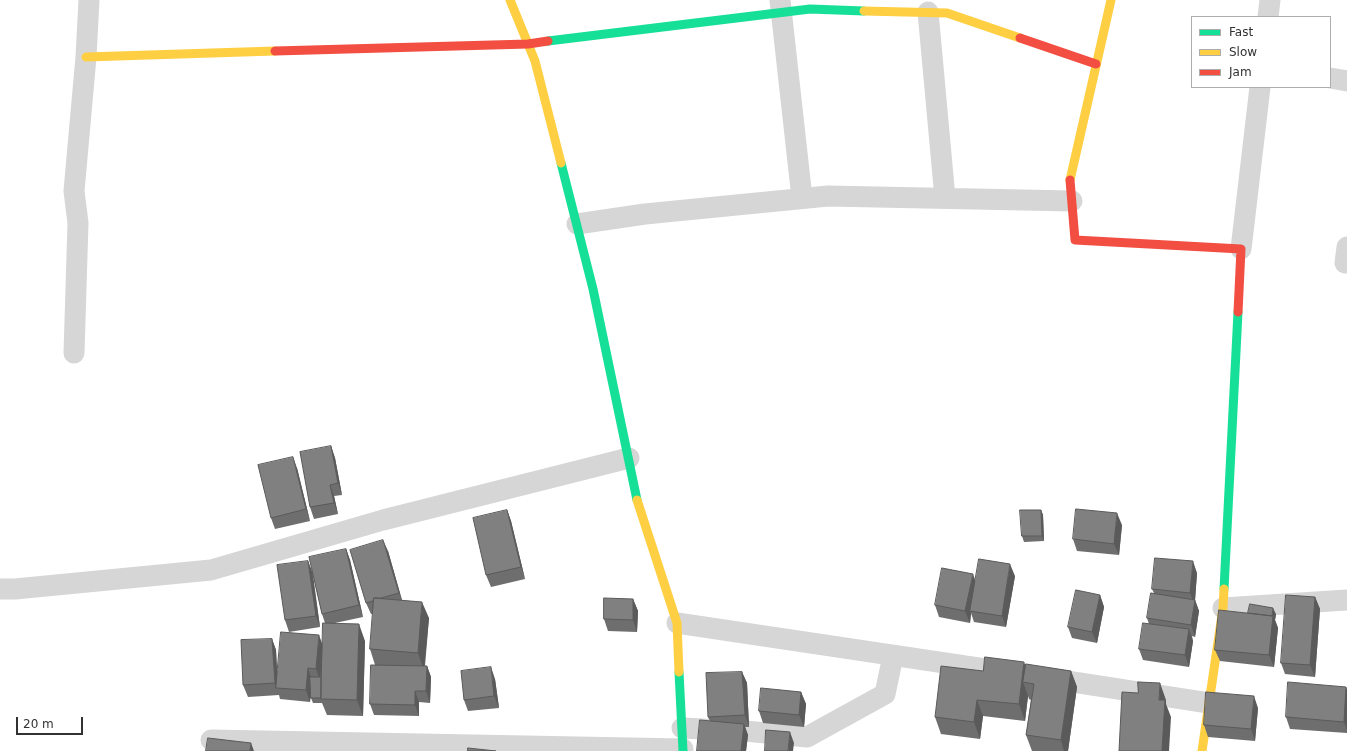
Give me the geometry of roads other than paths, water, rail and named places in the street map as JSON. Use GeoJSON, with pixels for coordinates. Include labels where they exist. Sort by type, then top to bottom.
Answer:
{"type":"FeatureCollection","features":[{"type":"Feature","properties":{"kind":"street"},"geometry":{"type":"LineString","coordinates":[[74,353],[78,223],[74,192],[86,57],[89,0]]}},
{"type":"Feature","properties":{"kind":"street"},"geometry":{"type":"LineString","coordinates":[[211,740],[683,750],[677,623],[639,509],[593,289],[535,61],[510,0]]}},
{"type":"Feature","properties":{"kind":"street"},"geometry":{"type":"LineString","coordinates":[[1111,0],[1070,178],[1075,240],[1240,249]]}},
{"type":"Feature","properties":{"kind":"street"},"geometry":{"type":"LineString","coordinates":[[1268,16],[1270,0]]}},
{"type":"Feature","properties":{"kind":"street"},"geometry":{"type":"LineString","coordinates":[[86,57],[528,44],[780,6],[810,10],[947,13],[1096,64]]}},
{"type":"Feature","properties":{"kind":"street"},"geometry":{"type":"LineString","coordinates":[[780,6],[802,198]]}},
{"type":"Feature","properties":{"kind":"street"},"geometry":{"type":"LineString","coordinates":[[928,12],[945,198]]}},
{"type":"Feature","properties":{"kind":"street"},"geometry":{"type":"LineString","coordinates":[[1331,78],[1347,81]]}},
{"type":"Feature","properties":{"kind":"street"},"geometry":{"type":"LineString","coordinates":[[1202,751],[1223,608],[1240,249],[1260,88]]}},
{"type":"Feature","properties":{"kind":"street"},"geometry":{"type":"LineString","coordinates":[[577,224],[645,214],[828,196],[1072,201]]}},
{"type":"Feature","properties":{"kind":"street"},"geometry":{"type":"LineString","coordinates":[[0,589],[15,589],[211,570],[382,520],[628,458]]}},
{"type":"Feature","properties":{"kind":"street"},"geometry":{"type":"LineString","coordinates":[[1223,608],[1347,600]]}},
{"type":"Feature","properties":{"kind":"street"},"geometry":{"type":"LineString","coordinates":[[677,623],[1209,703]]}},
{"type":"Feature","properties":{"kind":"street"},"geometry":{"type":"LineString","coordinates":[[682,728],[745,731],[807,738],[885,694],[893,656]]}}]}
